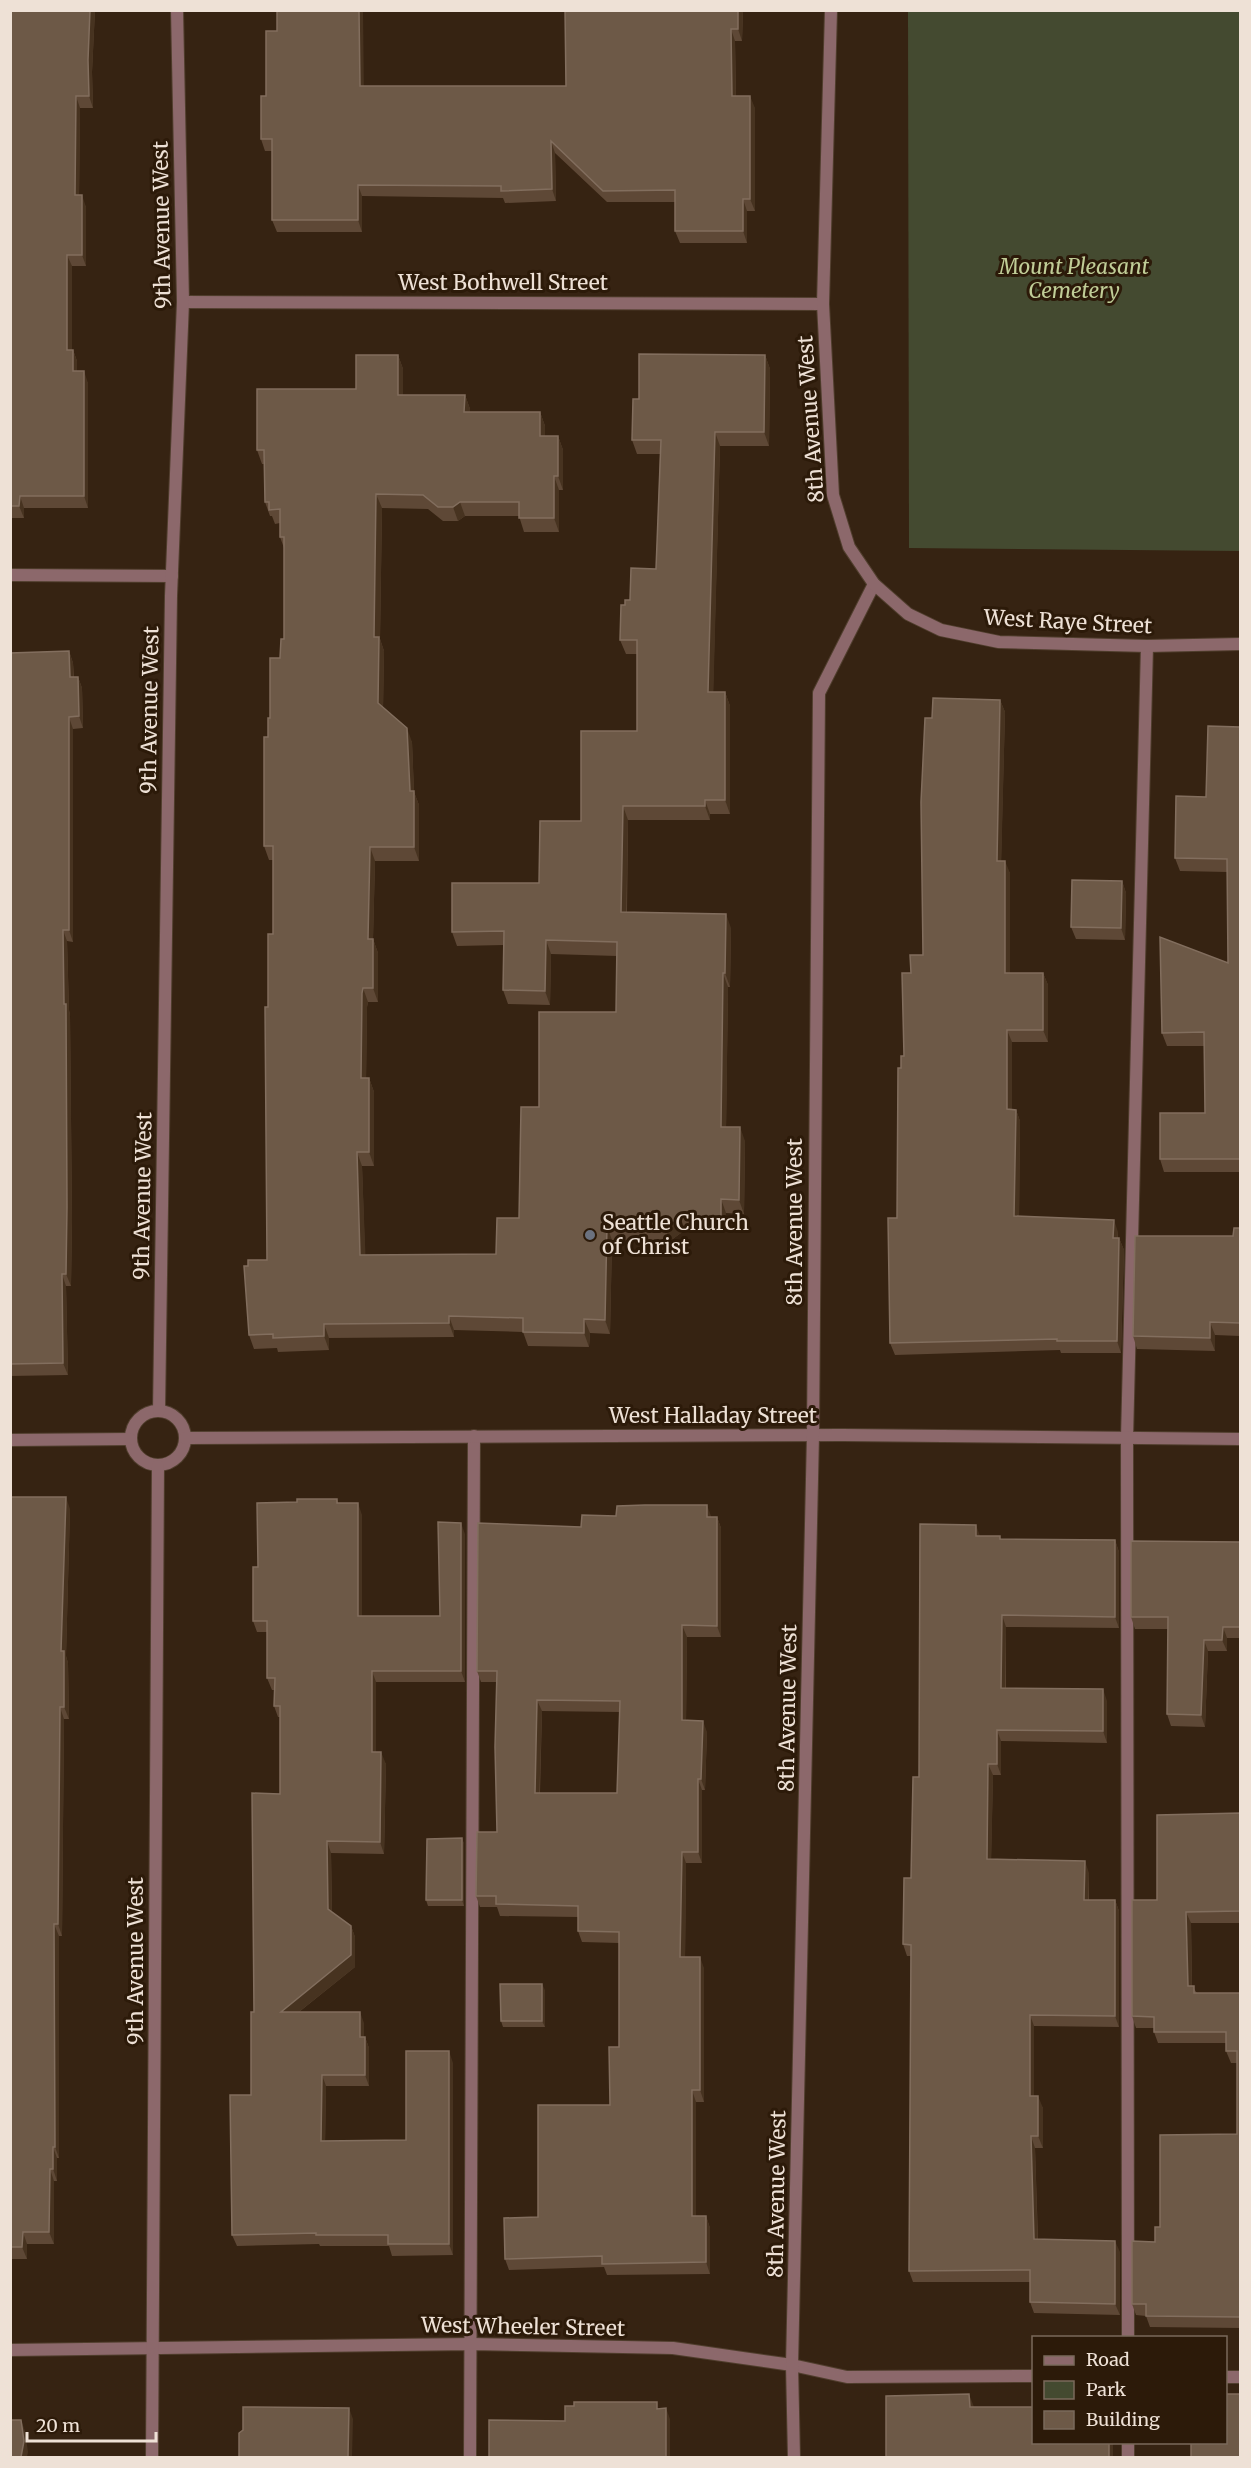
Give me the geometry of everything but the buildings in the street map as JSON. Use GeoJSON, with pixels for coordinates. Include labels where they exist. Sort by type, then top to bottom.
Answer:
{"type":"FeatureCollection","features":[{"type":"Feature","properties":{"kind":"street","name":"9th Avenue West"},"geometry":{"type":"LineString","coordinates":[[159,1411],[172,576],[183,302],[177,10]]}},
{"type":"Feature","properties":{"kind":"street","name":"8th Avenue West"},"geometry":{"type":"LineString","coordinates":[[794,2457],[792,2365],[813,1435],[819,693],[874,584],[849,547],[833,495],[823,304],[831,10]]}},
{"type":"Feature","properties":{"kind":"street","name":"West Bothwell Street"},"geometry":{"type":"LineString","coordinates":[[183,302],[823,304]]}},
{"type":"Feature","properties":{"kind":"street"},"geometry":{"type":"LineString","coordinates":[[10,575],[172,576]]}},
{"type":"Feature","properties":{"kind":"street","name":"West Raye Street"},"geometry":{"type":"LineString","coordinates":[[874,584],[908,614],[941,630],[999,642],[1147,646],[1240,644]]}},
{"type":"Feature","properties":{"kind":"street"},"geometry":{"type":"LineString","coordinates":[[1128,2336],[1127,1438],[1147,646]]}},
{"type":"Feature","properties":{"kind":"street"},"geometry":{"type":"LineString","coordinates":[[159,1411],[173,1415],[180,1422],[185,1437],[183,1449],[178,1457],[163,1466],[139,1458],[133,1451],[130,1439],[138,1419],[145,1414],[159,1411]]}},
{"type":"Feature","properties":{"kind":"street","name":"West Halladay Street"},"geometry":{"type":"LineString","coordinates":[[185,1437],[813,1435],[1240,1438]]}},
{"type":"Feature","properties":{"kind":"street"},"geometry":{"type":"LineString","coordinates":[[470,2457],[474,1436]]}},
{"type":"Feature","properties":{"kind":"street"},"geometry":{"type":"LineString","coordinates":[[10,1440],[130,1439]]}},
{"type":"Feature","properties":{"kind":"street","name":"9th Avenue West"},"geometry":{"type":"LineString","coordinates":[[152,2457],[158,1466]]}},
{"type":"Feature","properties":{"kind":"street","name":"West Wheeler Street"},"geometry":{"type":"LineString","coordinates":[[10,2350],[471,2344],[673,2348],[792,2365],[848,2377],[1032,2376]]}},
{"type":"Feature","properties":{"kind":"green space","name":"Mount Pleasant Cemetery"},"geometry":{"type":"Polygon","coordinates":[[[908,11],[1240,11],[1240,551],[909,548],[908,11]]]}},
{"type":"Feature","properties":{"kind":"place","name":"Seattle Church of Christ"},"geometry":{"type":"Point","coordinates":[590,1235]}}]}
